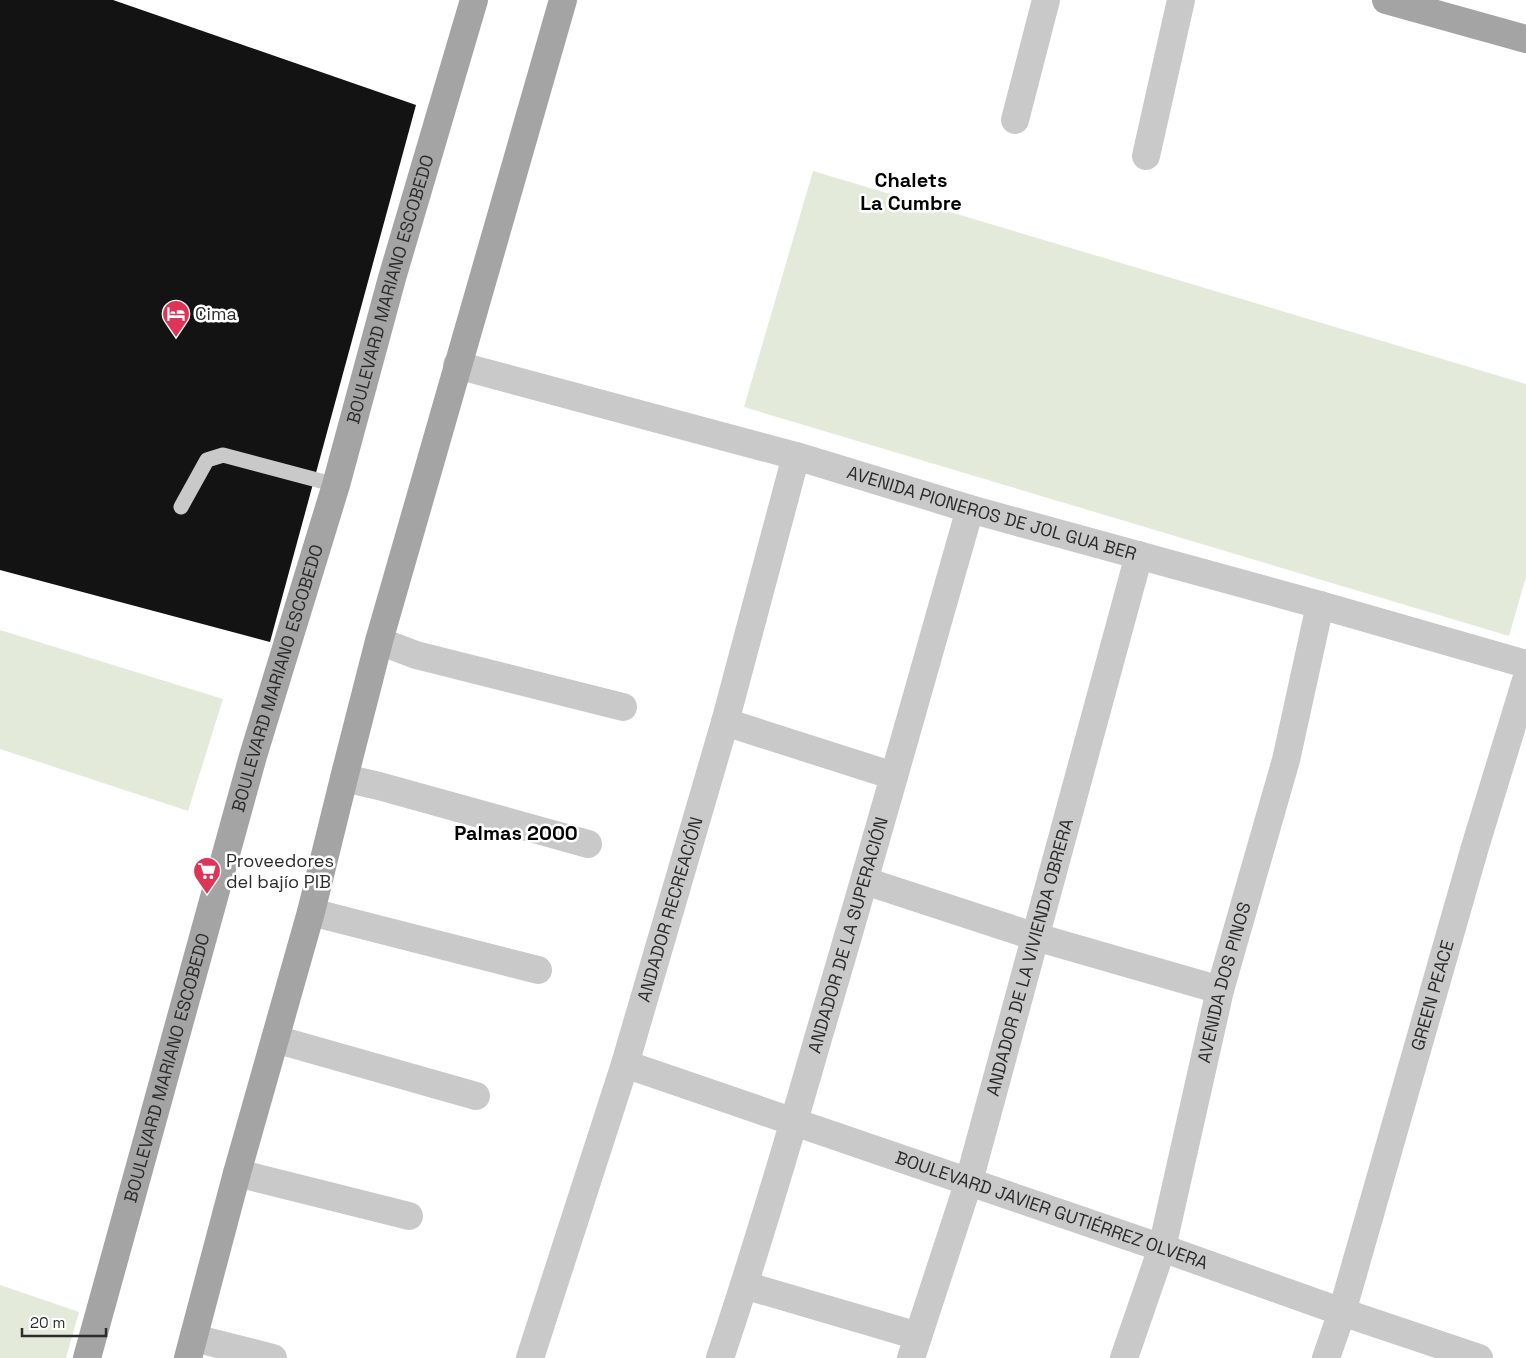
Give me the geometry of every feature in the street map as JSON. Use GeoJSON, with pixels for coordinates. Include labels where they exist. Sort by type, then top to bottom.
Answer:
{"type":"FeatureCollection","features":[{"type":"Feature","properties":{"kind":"main road","name":"BOULEVARD MARIANO ESCOBEDO"},"geometry":{"type":"LineString","coordinates":[[87,1358],[253,756],[336,485],[392,278],[474,0]]}},
{"type":"Feature","properties":{"kind":"main road"},"geometry":{"type":"LineString","coordinates":[[191,1348],[237,1173],[311,912],[379,641],[563,0]]}},
{"type":"Feature","properties":{"kind":"main road"},"geometry":{"type":"LineString","coordinates":[[1386,0],[1526,39]]}},
{"type":"Feature","properties":{"kind":"street"},"geometry":{"type":"LineString","coordinates":[[1015,120],[1046,0]]}},
{"type":"Feature","properties":{"kind":"street"},"geometry":{"type":"LineString","coordinates":[[1146,156],[1181,0]]}},
{"type":"Feature","properties":{"kind":"street","name":"AVENIDA PIONEROS DE JOL GUA BER"},"geometry":{"type":"LineString","coordinates":[[457,365],[796,456],[970,509],[1320,605],[1526,664]]}},
{"type":"Feature","properties":{"kind":"street","name":"ANDADOR RECREACIÓN"},"geometry":{"type":"LineString","coordinates":[[530,1358],[625,1064],[725,722],[796,456]]}},
{"type":"Feature","properties":{"kind":"street","name":"ANDADOR DE LA SUPERACIÓN"},"geometry":{"type":"LineString","coordinates":[[720,1358],[794,1122],[865,881],[970,509]]}},
{"type":"Feature","properties":{"kind":"street","name":"ANDADOR DE LA VIVIENDA OBRERA"},"geometry":{"type":"LineString","coordinates":[[914,1347],[969,1181],[1139,555]]}},
{"type":"Feature","properties":{"kind":"street","name":"AVENIDA DOS PINOS"},"geometry":{"type":"LineString","coordinates":[[1124,1358],[1162,1248],[1220,990],[1286,760],[1320,605]]}},
{"type":"Feature","properties":{"kind":"street"},"geometry":{"type":"LineString","coordinates":[[379,641],[416,655],[623,707]]}},
{"type":"Feature","properties":{"kind":"street","name":"GREEN PEACE"},"geometry":{"type":"LineString","coordinates":[[1326,1358],[1342,1312],[1475,847],[1526,680]]}},
{"type":"Feature","properties":{"kind":"street"},"geometry":{"type":"LineString","coordinates":[[725,722],[894,776]]}},
{"type":"Feature","properties":{"kind":"street"},"geometry":{"type":"LineString","coordinates":[[344,778],[588,844]]}},
{"type":"Feature","properties":{"kind":"street"},"geometry":{"type":"LineString","coordinates":[[865,881],[1036,937],[1220,990]]}},
{"type":"Feature","properties":{"kind":"street"},"geometry":{"type":"LineString","coordinates":[[311,912],[538,970]]}},
{"type":"Feature","properties":{"kind":"street"},"geometry":{"type":"LineString","coordinates":[[275,1039],[476,1096]]}},
{"type":"Feature","properties":{"kind":"street","name":"BOULEVARD JAVIER GUTIÉRREZ OLVERA"},"geometry":{"type":"LineString","coordinates":[[625,1064],[1479,1358]]}},
{"type":"Feature","properties":{"kind":"street"},"geometry":{"type":"LineString","coordinates":[[237,1173],[409,1216]]}},
{"type":"Feature","properties":{"kind":"street"},"geometry":{"type":"LineString","coordinates":[[744,1285],[914,1347]]}},
{"type":"Feature","properties":{"kind":"street"},"geometry":{"type":"LineString","coordinates":[[191,1348],[273,1358]]}},
{"type":"Feature","properties":{"kind":"lane"},"geometry":{"type":"LineString","coordinates":[[181,507],[207,460],[223,455],[336,485]]}},
{"type":"Feature","properties":{"kind":"green space"},"geometry":{"type":"Polygon","coordinates":[[[813,171],[1526,384],[1526,577],[1509,636],[744,407],[813,171]]]}},
{"type":"Feature","properties":{"kind":"green space"},"geometry":{"type":"Polygon","coordinates":[[[0,630],[223,699],[188,811],[0,749],[0,630]]]}},
{"type":"Feature","properties":{"kind":"green space"},"geometry":{"type":"Polygon","coordinates":[[[0,1285],[79,1312],[66,1358],[0,1358],[0,1285]]]}},
{"type":"Feature","properties":{"kind":"building","name":"Cima"},"geometry":{"type":"Polygon","coordinates":[[[0,0],[113,0],[416,105],[270,642],[0,570],[0,0]]]}},
{"type":"Feature","properties":{"kind":"place","name":"Cima"},"geometry":{"type":"Point","coordinates":[176,338]}},
{"type":"Feature","properties":{"kind":"place","name":"Proveedores del bajío PIB"},"geometry":{"type":"Point","coordinates":[207,895]}},
{"type":"Feature","properties":{"kind":"district","name":"Chalets La Cumbre"},"geometry":{"type":"Point","coordinates":[911,192]}},
{"type":"Feature","properties":{"kind":"district","name":"Palmas 2000"},"geometry":{"type":"Point","coordinates":[516,833]}}]}
